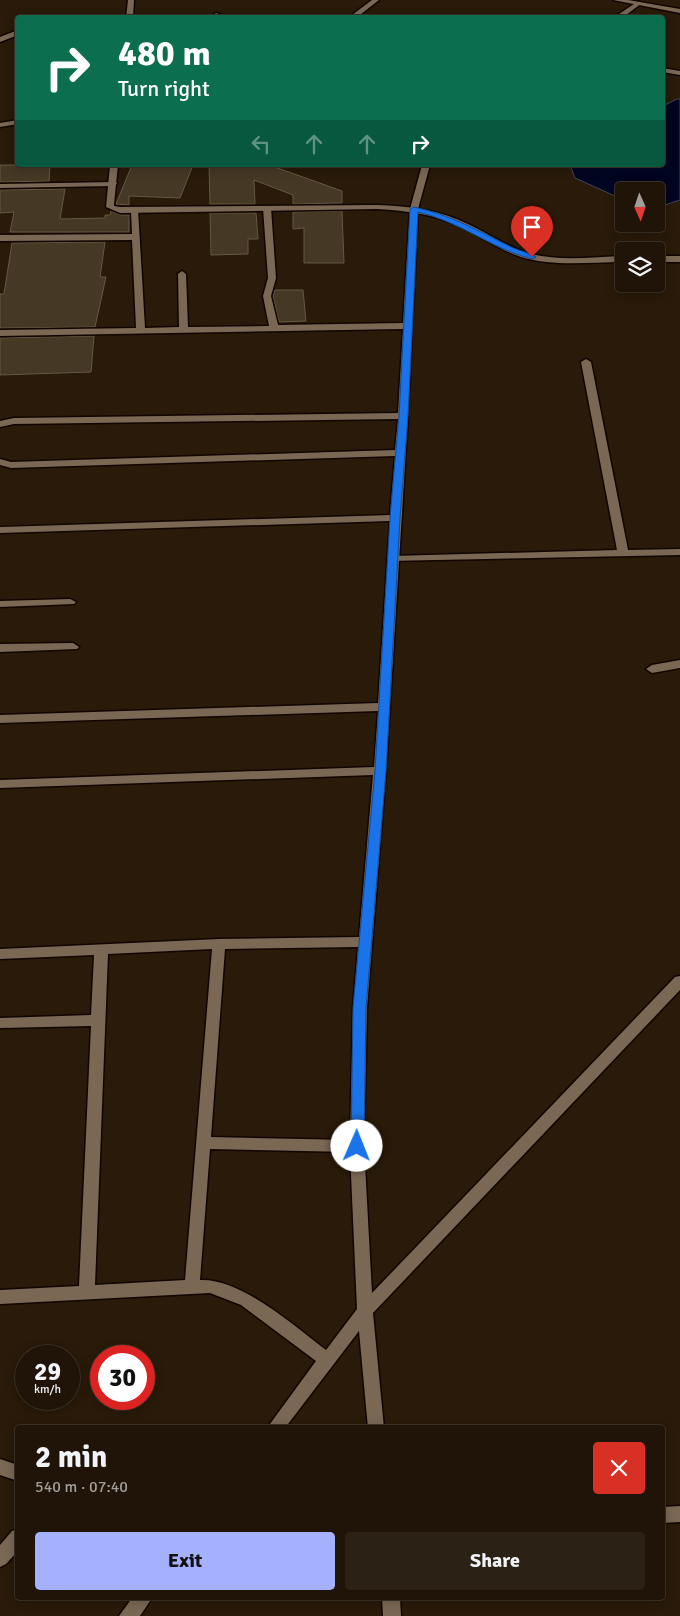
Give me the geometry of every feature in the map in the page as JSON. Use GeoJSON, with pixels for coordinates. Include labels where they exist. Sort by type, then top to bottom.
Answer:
{"type":"FeatureCollection","features":[{"type":"Feature","properties":{"kind":"street"},"geometry":{"type":"LineString","coordinates":[[129,15],[131,0]]}},
{"type":"Feature","properties":{"kind":"street"},"geometry":{"type":"LineString","coordinates":[[355,15],[376,0]]}},
{"type":"Feature","properties":{"kind":"street"},"geometry":{"type":"LineString","coordinates":[[616,0],[680,11]]}},
{"type":"Feature","properties":{"kind":"street"},"geometry":{"type":"LineString","coordinates":[[621,15],[639,3]]}},
{"type":"Feature","properties":{"kind":"street"},"geometry":{"type":"LineString","coordinates":[[0,40],[15,33]]}},
{"type":"Feature","properties":{"kind":"street"},"geometry":{"type":"LineString","coordinates":[[665,70],[680,73]]}},
{"type":"Feature","properties":{"kind":"street"},"geometry":{"type":"LineString","coordinates":[[0,125],[15,122]]}},
{"type":"Feature","properties":{"kind":"street"},"geometry":{"type":"LineString","coordinates":[[114,167],[113,184],[108,202],[110,207],[136,210],[377,207],[414,209],[438,214],[510,250],[532,257],[581,260],[615,259]]}},
{"type":"Feature","properties":{"kind":"street"},"geometry":{"type":"LineString","coordinates":[[376,1425],[365,1311],[357,1146],[360,1008],[380,771],[392,559],[403,416],[414,209],[425,167]]}},
{"type":"Feature","properties":{"kind":"street"},"geometry":{"type":"LineString","coordinates":[[0,186],[113,184]]}},
{"type":"Feature","properties":{"kind":"street"},"geometry":{"type":"LineString","coordinates":[[267,208],[272,278],[267,296],[274,328]]}},
{"type":"Feature","properties":{"kind":"street"},"geometry":{"type":"LineString","coordinates":[[136,210],[141,331]]}},
{"type":"Feature","properties":{"kind":"street"},"geometry":{"type":"LineString","coordinates":[[0,238],[136,237]]}},
{"type":"Feature","properties":{"kind":"street"},"geometry":{"type":"LineString","coordinates":[[665,259],[680,259]]}},
{"type":"Feature","properties":{"kind":"street"},"geometry":{"type":"LineString","coordinates":[[182,274],[184,331]]}},
{"type":"Feature","properties":{"kind":"street"},"geometry":{"type":"LineString","coordinates":[[0,333],[407,326]]}},
{"type":"Feature","properties":{"kind":"street"},"geometry":{"type":"LineString","coordinates":[[586,362],[623,553]]}},
{"type":"Feature","properties":{"kind":"street"},"geometry":{"type":"LineString","coordinates":[[0,424],[14,421],[403,416]]}},
{"type":"Feature","properties":{"kind":"street"},"geometry":{"type":"LineString","coordinates":[[0,462],[11,465],[400,453]]}},
{"type":"Feature","properties":{"kind":"street"},"geometry":{"type":"LineString","coordinates":[[0,530],[395,518]]}},
{"type":"Feature","properties":{"kind":"street"},"geometry":{"type":"LineString","coordinates":[[392,559],[680,552]]}},
{"type":"Feature","properties":{"kind":"street"},"geometry":{"type":"LineString","coordinates":[[0,604],[70,602]]}},
{"type":"Feature","properties":{"kind":"street"},"geometry":{"type":"LineString","coordinates":[[0,648],[73,647]]}},
{"type":"Feature","properties":{"kind":"street"},"geometry":{"type":"LineString","coordinates":[[652,668],[680,664]]}},
{"type":"Feature","properties":{"kind":"street"},"geometry":{"type":"LineString","coordinates":[[0,719],[383,707]]}},
{"type":"Feature","properties":{"kind":"street"},"geometry":{"type":"LineString","coordinates":[[0,784],[380,771]]}},
{"type":"Feature","properties":{"kind":"street"},"geometry":{"type":"LineString","coordinates":[[0,954],[219,944],[365,942]]}},
{"type":"Feature","properties":{"kind":"street"},"geometry":{"type":"LineString","coordinates":[[192,1287],[219,944]]}},
{"type":"Feature","properties":{"kind":"street"},"geometry":{"type":"LineString","coordinates":[[87,1291],[102,949]]}},
{"type":"Feature","properties":{"kind":"street"},"geometry":{"type":"LineString","coordinates":[[277,1425],[365,1311],[680,981]]}},
{"type":"Feature","properties":{"kind":"street"},"geometry":{"type":"LineString","coordinates":[[0,1024],[99,1020]]}},
{"type":"Feature","properties":{"kind":"street"},"geometry":{"type":"LineString","coordinates":[[203,1142],[357,1146]]}},
{"type":"Feature","properties":{"kind":"street"},"geometry":{"type":"LineString","coordinates":[[0,1297],[210,1286],[247,1300],[327,1360]]}},
{"type":"Feature","properties":{"kind":"street"},"geometry":{"type":"LineString","coordinates":[[0,1467],[15,1472]]}},
{"type":"Feature","properties":{"kind":"street"},"geometry":{"type":"LineString","coordinates":[[665,1515],[680,1514]]}},
{"type":"Feature","properties":{"kind":"street"},"geometry":{"type":"LineString","coordinates":[[0,1558],[15,1540]]}},
{"type":"Feature","properties":{"kind":"street"},"geometry":{"type":"LineString","coordinates":[[128,1616],[140,1600]]}},
{"type":"Feature","properties":{"kind":"street"},"geometry":{"type":"LineString","coordinates":[[391,1600],[392,1616]]}},
{"type":"Feature","properties":{"kind":"water"},"geometry":{"type":"Polygon","coordinates":[[[680,99],[680,200],[665,205],[665,182],[615,182],[615,196],[575,178],[571,167],[665,167],[665,105],[680,99]]]}},
{"type":"Feature","properties":{"kind":"building"},"geometry":{"type":"Polygon","coordinates":[[[0,165],[50,167],[49,181],[0,182],[0,165]]]}},
{"type":"Feature","properties":{"kind":"building"},"geometry":{"type":"Polygon","coordinates":[[[131,167],[192,167],[180,198],[129,196],[129,205],[116,204],[131,167]]]}},
{"type":"Feature","properties":{"kind":"building"},"geometry":{"type":"Polygon","coordinates":[[[209,167],[275,167],[342,191],[342,203],[293,204],[293,195],[254,180],[255,204],[210,204],[209,167]]]}},
{"type":"Feature","properties":{"kind":"building"},"geometry":{"type":"Polygon","coordinates":[[[65,189],[60,219],[105,218],[105,215],[110,215],[111,211],[120,215],[129,215],[129,232],[10,232],[14,212],[0,213],[0,190],[65,189]]]}},
{"type":"Feature","properties":{"kind":"building"},"geometry":{"type":"Polygon","coordinates":[[[342,211],[344,263],[304,263],[304,228],[293,229],[293,212],[342,211]]]}},
{"type":"Feature","properties":{"kind":"building"},"geometry":{"type":"Polygon","coordinates":[[[210,213],[256,213],[258,239],[248,239],[248,254],[211,255],[210,213]]]}},
{"type":"Feature","properties":{"kind":"building"},"geometry":{"type":"Polygon","coordinates":[[[105,242],[100,277],[106,277],[95,327],[0,328],[0,294],[4,294],[12,243],[105,242]]]}},
{"type":"Feature","properties":{"kind":"building"},"geometry":{"type":"Polygon","coordinates":[[[275,290],[303,290],[306,321],[279,322],[273,296],[275,290]]]}},
{"type":"Feature","properties":{"kind":"building"},"geometry":{"type":"Polygon","coordinates":[[[94,336],[91,372],[0,375],[0,338],[94,336]]]}},
{"type":"Feature","properties":{"kind":"route"},"geometry":{"type":"LineString","coordinates":[[357,1146],[360,1008],[380,771],[403,416],[414,209],[438,214],[510,250],[532,257]]}}]}
